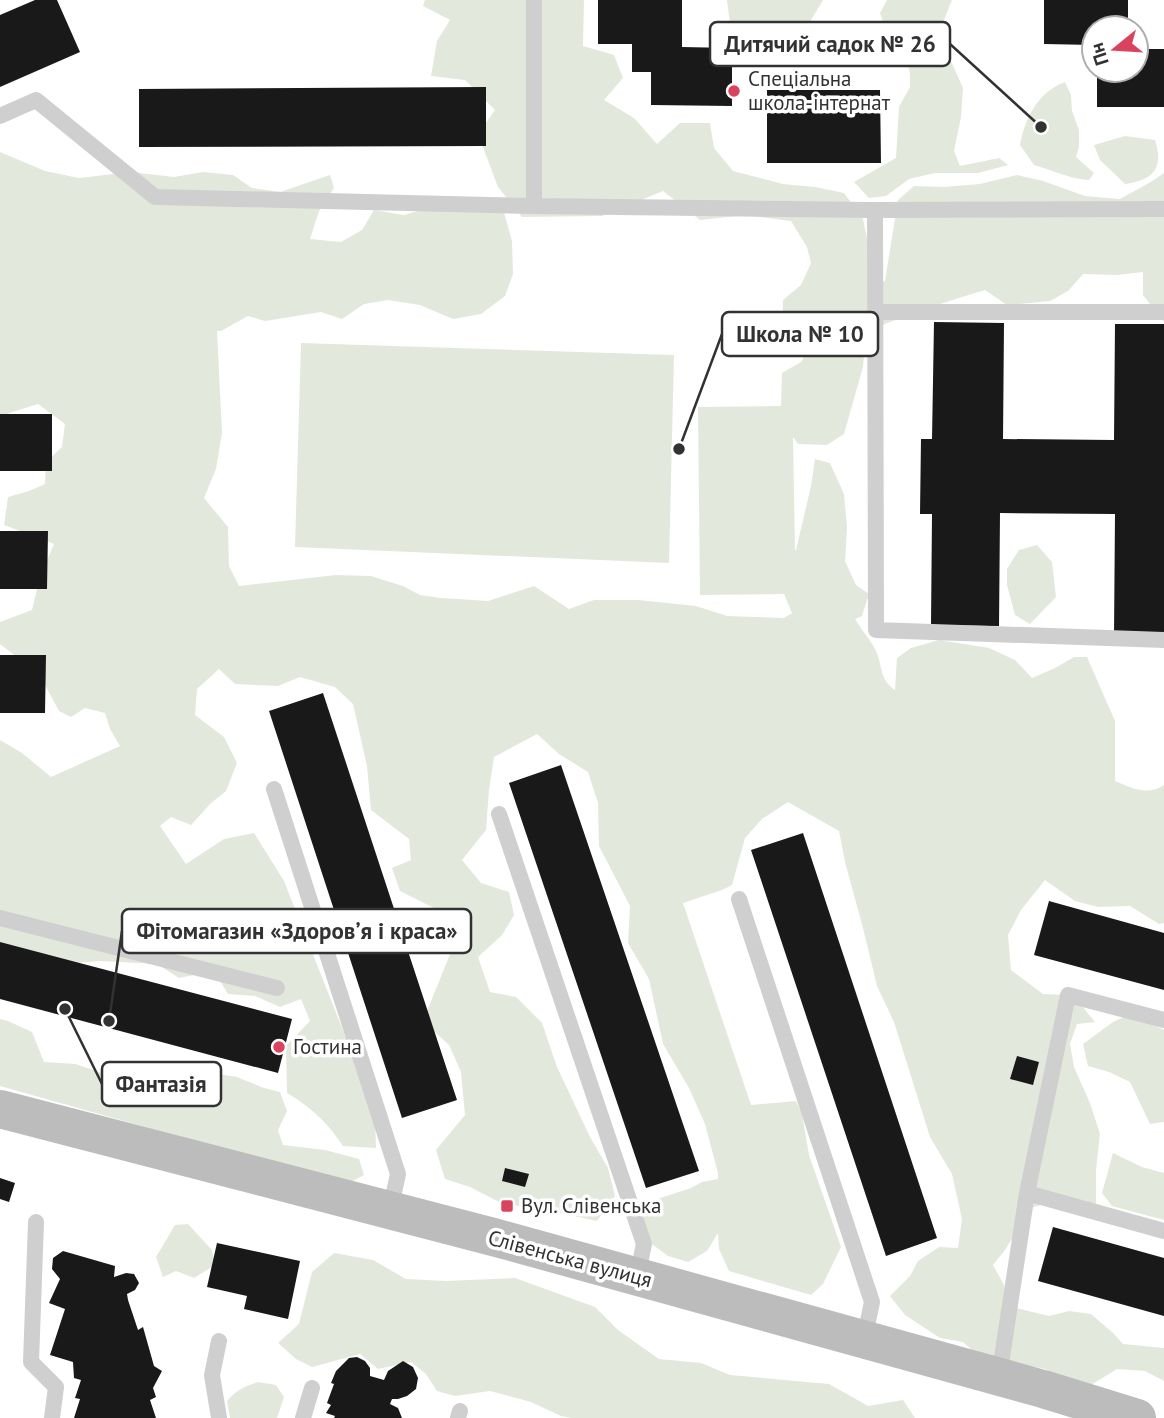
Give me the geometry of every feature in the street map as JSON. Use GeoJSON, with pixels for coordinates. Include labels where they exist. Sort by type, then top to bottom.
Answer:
{"type":"FeatureCollection","features":[{"type":"Feature","properties":{"kind":"main road","name":"Слівенська вулиця"},"geometry":{"type":"LineString","coordinates":[[0,1109],[637,1277],[1137,1418]]}},
{"type":"Feature","properties":{"kind":"lane"},"geometry":{"type":"LineString","coordinates":[[534,0],[534,206]]}},
{"type":"Feature","properties":{"kind":"lane"},"geometry":{"type":"LineString","coordinates":[[0,116],[36,100],[155,197],[534,206],[875,210],[1164,209]]}},
{"type":"Feature","properties":{"kind":"lane"},"geometry":{"type":"LineString","coordinates":[[875,210],[876,630],[1164,640]]}},
{"type":"Feature","properties":{"kind":"lane"},"geometry":{"type":"LineString","coordinates":[[875,312],[1164,312]]}},
{"type":"Feature","properties":{"kind":"lane"},"geometry":{"type":"LineString","coordinates":[[274,789],[398,1174],[390,1211]]}},
{"type":"Feature","properties":{"kind":"lane"},"geometry":{"type":"LineString","coordinates":[[499,814],[644,1244],[637,1277]]}},
{"type":"Feature","properties":{"kind":"lane"},"geometry":{"type":"LineString","coordinates":[[739,899],[872,1302],[864,1340]]}},
{"type":"Feature","properties":{"kind":"lane"},"geometry":{"type":"LineString","coordinates":[[0,918],[277,988]]}},
{"type":"Feature","properties":{"kind":"lane"},"geometry":{"type":"LineString","coordinates":[[999,1377],[1027,1193],[1068,995],[1164,1020]]}},
{"type":"Feature","properties":{"kind":"lane"},"geometry":{"type":"LineString","coordinates":[[1027,1193],[1164,1231]]}},
{"type":"Feature","properties":{"kind":"lane"},"geometry":{"type":"LineString","coordinates":[[36,1222],[31,1362],[56,1387],[52,1418]]}},
{"type":"Feature","properties":{"kind":"lane"},"geometry":{"type":"LineString","coordinates":[[219,1341],[212,1375],[219,1418]]}},
{"type":"Feature","properties":{"kind":"lane"},"geometry":{"type":"LineString","coordinates":[[303,1418],[312,1388]]}},
{"type":"Feature","properties":{"kind":"shaded area"},"geometry":{"type":"Polygon","coordinates":[[[425,0],[584,0],[583,46],[614,55],[623,78],[604,100],[634,118],[657,144],[680,123],[710,123],[714,148],[733,171],[783,184],[844,193],[863,219],[870,253],[869,282],[885,281],[898,200],[914,186],[980,184],[1017,175],[1085,196],[1120,199],[1164,173],[1164,322],[1143,295],[1143,272],[1117,275],[1083,274],[1068,291],[1050,301],[1007,305],[985,290],[910,314],[866,332],[863,367],[844,434],[827,445],[798,444],[793,437],[795,551],[815,459],[830,463],[844,494],[847,527],[845,561],[856,585],[869,594],[862,616],[855,619],[874,647],[884,677],[890,686],[895,690],[897,658],[911,648],[939,640],[989,648],[1015,660],[1032,678],[1074,657],[1087,657],[1115,721],[1115,781],[1146,790],[1164,785],[1164,923],[1159,924],[1130,906],[1098,907],[1075,901],[1045,880],[1021,910],[1008,935],[1011,970],[1043,994],[1068,995],[1077,1000],[1095,1022],[1077,1024],[1070,1044],[1074,1067],[1100,1134],[1096,1205],[1053,1201],[1031,1208],[993,1265],[1004,1285],[1008,1306],[1049,1316],[1069,1311],[1091,1314],[1123,1344],[1164,1348],[1164,1381],[1145,1371],[1117,1369],[1081,1391],[1045,1369],[1020,1364],[990,1366],[963,1342],[940,1338],[905,1315],[890,1296],[910,1276],[918,1261],[939,1247],[958,1248],[962,1219],[952,1174],[930,1137],[894,1022],[877,986],[839,831],[788,802],[762,819],[745,838],[732,885],[683,903],[751,1105],[796,1101],[802,1114],[809,1155],[841,1247],[823,1284],[811,1295],[729,1271],[719,1249],[718,1233],[707,1251],[688,1262],[668,1256],[641,1236],[628,1222],[645,1203],[702,1182],[718,1179],[718,1173],[705,1124],[689,1088],[663,1044],[649,979],[628,943],[630,906],[599,846],[598,803],[588,772],[559,754],[537,734],[494,757],[486,830],[462,860],[481,883],[509,892],[514,915],[502,935],[478,957],[490,992],[516,997],[542,1023],[557,1067],[608,1168],[615,1196],[597,1221],[503,1204],[470,1187],[445,1179],[436,1150],[465,1115],[461,1072],[449,1045],[423,1021],[461,927],[432,907],[400,891],[392,868],[411,860],[409,839],[371,810],[367,766],[353,704],[335,687],[300,677],[278,686],[235,684],[219,669],[197,689],[195,715],[224,737],[237,763],[226,791],[191,825],[171,817],[160,826],[186,864],[224,839],[254,833],[284,881],[359,1071],[375,1118],[376,1148],[343,1146],[318,1116],[287,1093],[286,1046],[310,1021],[301,999],[280,1007],[255,996],[228,994],[214,971],[179,978],[157,964],[101,961],[49,965],[0,949],[0,740],[22,753],[51,777],[120,746],[105,713],[85,708],[71,717],[59,711],[39,674],[0,644],[0,622],[32,610],[40,576],[54,544],[4,525],[8,497],[45,484],[46,462],[62,447],[65,424],[38,404],[0,416],[0,152],[45,171],[79,178],[131,172],[174,177],[203,172],[233,175],[252,188],[280,192],[330,175],[334,188],[319,211],[310,239],[341,242],[362,230],[374,210],[404,215],[465,197],[503,209],[512,241],[513,274],[505,296],[481,314],[453,319],[420,305],[388,300],[364,304],[342,319],[321,312],[265,321],[248,316],[217,331],[222,433],[216,469],[204,498],[228,527],[229,566],[239,586],[336,575],[371,576],[403,586],[420,595],[441,598],[488,601],[534,586],[569,609],[594,600],[638,600],[696,606],[727,616],[784,618],[792,613],[784,594],[700,595],[698,407],[781,406],[782,373],[801,362],[808,350],[782,336],[783,300],[801,285],[811,263],[807,247],[791,221],[745,215],[700,220],[663,191],[602,216],[522,217],[498,187],[478,134],[495,110],[465,80],[431,76],[437,41],[450,20],[423,6],[425,0]]]}},
{"type":"Feature","properties":{"kind":"shaded area"},"geometry":{"type":"Polygon","coordinates":[[[727,0],[823,0],[793,50],[772,63],[759,66],[738,40],[730,24],[727,0]]]}},
{"type":"Feature","properties":{"kind":"shaded area"},"geometry":{"type":"Polygon","coordinates":[[[887,0],[952,0],[942,25],[949,57],[963,88],[961,117],[954,151],[960,166],[999,158],[1008,165],[978,173],[935,173],[909,179],[886,196],[869,198],[854,182],[896,158],[899,107],[910,87],[907,55],[885,27],[880,13],[887,0]]]}},
{"type":"Feature","properties":{"kind":"shaded area"},"geometry":{"type":"Polygon","coordinates":[[[1065,82],[1071,95],[1072,111],[1079,130],[1076,157],[1094,173],[1089,180],[1034,165],[1020,145],[1025,125],[1034,107],[1047,92],[1065,82]]]}},
{"type":"Feature","properties":{"kind":"shaded area"},"geometry":{"type":"Polygon","coordinates":[[[1125,136],[1155,140],[1158,159],[1157,166],[1149,176],[1125,184],[1100,160],[1094,145],[1125,136]]]}},
{"type":"Feature","properties":{"kind":"shaded area"},"geometry":{"type":"Polygon","coordinates":[[[301,343],[674,355],[669,563],[295,547],[301,343]]]}},
{"type":"Feature","properties":{"kind":"shaded area"},"geometry":{"type":"Polygon","coordinates":[[[1037,545],[1052,562],[1056,597],[1030,624],[1015,615],[1007,585],[1007,569],[1019,550],[1037,545]]]}},
{"type":"Feature","properties":{"kind":"shaded area"},"geometry":{"type":"Polygon","coordinates":[[[1130,1014],[1164,1030],[1164,1122],[1150,1124],[1130,1082],[1088,1066],[1083,1044],[1113,1022],[1130,1014]]]}},
{"type":"Feature","properties":{"kind":"shaded area"},"geometry":{"type":"Polygon","coordinates":[[[0,1019],[32,1032],[44,1062],[76,1064],[161,1094],[186,1091],[207,1072],[237,1077],[280,1092],[287,1111],[278,1130],[283,1145],[325,1150],[359,1159],[364,1175],[347,1184],[0,1086],[0,1019]]]}},
{"type":"Feature","properties":{"kind":"shaded area"},"geometry":{"type":"Polygon","coordinates":[[[1113,1153],[1142,1167],[1164,1173],[1164,1220],[1112,1206],[1102,1193],[1113,1153]]]}},
{"type":"Feature","properties":{"kind":"shaded area"},"geometry":{"type":"Polygon","coordinates":[[[188,1224],[212,1250],[215,1265],[194,1278],[176,1271],[163,1277],[156,1257],[175,1225],[188,1224]]]}},
{"type":"Feature","properties":{"kind":"shaded area"},"geometry":{"type":"Polygon","coordinates":[[[334,1253],[373,1260],[406,1279],[446,1281],[515,1278],[595,1307],[618,1330],[659,1359],[701,1363],[730,1375],[829,1384],[868,1406],[903,1400],[915,1418],[572,1418],[561,1416],[531,1402],[490,1391],[455,1396],[437,1391],[426,1374],[411,1362],[378,1369],[360,1354],[312,1367],[296,1359],[278,1343],[299,1324],[312,1272],[334,1253]]]}},
{"type":"Feature","properties":{"kind":"shaded area"},"geometry":{"type":"Polygon","coordinates":[[[258,1382],[276,1385],[284,1397],[277,1418],[230,1418],[227,1401],[241,1389],[258,1382]]]}},
{"type":"Feature","properties":{"kind":"building"},"geometry":{"type":"Polygon","coordinates":[[[35,0],[57,0],[80,52],[0,87],[0,15],[35,0]]]}},
{"type":"Feature","properties":{"kind":"building"},"geometry":{"type":"Polygon","coordinates":[[[598,0],[682,0],[682,47],[732,48],[732,106],[651,105],[651,72],[632,72],[632,44],[598,44],[598,0]]]}},
{"type":"Feature","properties":{"kind":"building"},"geometry":{"type":"Polygon","coordinates":[[[1044,0],[1128,0],[1128,14],[1080,14],[1080,45],[1044,44],[1044,0]]]}},
{"type":"Feature","properties":{"kind":"building"},"geometry":{"type":"Polygon","coordinates":[[[1150,49],[1164,49],[1164,107],[1097,107],[1097,84],[1150,84],[1150,49]]]}},
{"type":"Feature","properties":{"kind":"building"},"geometry":{"type":"Polygon","coordinates":[[[486,87],[486,146],[139,147],[139,89],[486,87]]]}},
{"type":"Feature","properties":{"kind":"building"},"geometry":{"type":"Polygon","coordinates":[[[767,90],[880,90],[881,163],[767,163],[767,90]]]}},
{"type":"Feature","properties":{"kind":"building"},"geometry":{"type":"Polygon","coordinates":[[[934,322],[1004,323],[1003,439],[1114,440],[1115,324],[1164,324],[1164,636],[1114,635],[1115,514],[1000,513],[999,626],[931,625],[932,514],[920,514],[921,439],[932,439],[934,322]]]}},
{"type":"Feature","properties":{"kind":"building"},"geometry":{"type":"Polygon","coordinates":[[[0,414],[52,414],[52,471],[0,471],[0,414]]]}},
{"type":"Feature","properties":{"kind":"building"},"geometry":{"type":"Polygon","coordinates":[[[0,531],[48,531],[47,589],[0,589],[0,531]]]}},
{"type":"Feature","properties":{"kind":"building"},"geometry":{"type":"Polygon","coordinates":[[[0,655],[46,655],[45,713],[0,713],[0,655]]]}},
{"type":"Feature","properties":{"kind":"building"},"geometry":{"type":"Polygon","coordinates":[[[323,693],[457,1100],[402,1118],[269,711],[323,693]]]}},
{"type":"Feature","properties":{"kind":"building"},"geometry":{"type":"Polygon","coordinates":[[[561,765],[699,1171],[646,1188],[509,783],[561,765]]]}},
{"type":"Feature","properties":{"kind":"building"},"geometry":{"type":"Polygon","coordinates":[[[803,833],[937,1238],[886,1256],[751,850],[803,833]]]}},
{"type":"Feature","properties":{"kind":"building"},"geometry":{"type":"Polygon","coordinates":[[[1049,901],[1164,933],[1164,990],[1034,955],[1049,901]]]}},
{"type":"Feature","properties":{"kind":"building"},"geometry":{"type":"Polygon","coordinates":[[[0,942],[292,1019],[278,1073],[0,999],[0,942]]]}},
{"type":"Feature","properties":{"kind":"building"},"geometry":{"type":"Polygon","coordinates":[[[1017,1056],[1039,1062],[1033,1085],[1010,1079],[1017,1056]]]}},
{"type":"Feature","properties":{"kind":"building"},"geometry":{"type":"Polygon","coordinates":[[[505,1168],[529,1174],[525,1187],[502,1181],[505,1168]]]}},
{"type":"Feature","properties":{"kind":"building"},"geometry":{"type":"Polygon","coordinates":[[[0,1178],[15,1183],[9,1202],[0,1199],[0,1178]]]}},
{"type":"Feature","properties":{"kind":"building"},"geometry":{"type":"Polygon","coordinates":[[[1053,1227],[1164,1258],[1164,1316],[1038,1281],[1053,1227]]]}},
{"type":"Feature","properties":{"kind":"building"},"geometry":{"type":"Polygon","coordinates":[[[217,1243],[300,1261],[288,1319],[244,1309],[247,1296],[207,1287],[217,1243]]]}},
{"type":"Feature","properties":{"kind":"building"},"geometry":{"type":"Polygon","coordinates":[[[63,1251],[115,1266],[114,1277],[126,1273],[134,1274],[139,1283],[135,1290],[127,1294],[128,1300],[138,1330],[143,1327],[154,1366],[162,1371],[153,1388],[156,1397],[150,1400],[156,1418],[74,1418],[80,1399],[75,1398],[81,1380],[74,1378],[73,1362],[50,1355],[65,1309],[49,1303],[60,1279],[52,1269],[53,1258],[63,1251]]]}},
{"type":"Feature","properties":{"kind":"building"},"geometry":{"type":"Polygon","coordinates":[[[357,1357],[365,1361],[370,1368],[370,1376],[384,1380],[388,1371],[403,1361],[413,1367],[418,1378],[416,1389],[407,1396],[392,1399],[390,1404],[398,1408],[402,1418],[334,1418],[335,1416],[326,1413],[331,1405],[327,1403],[336,1371],[349,1358],[357,1357]]]}},
{"type":"Feature","properties":{"kind":"place","name":"Спеціальна школа-інтернат"},"geometry":{"type":"Point","coordinates":[734,91]}},
{"type":"Feature","properties":{"kind":"place","name":"Дитячий садок № 26"},"geometry":{"type":"Point","coordinates":[1041,127]}},
{"type":"Feature","properties":{"kind":"place","name":"Школа № 10"},"geometry":{"type":"Point","coordinates":[679,449]}},
{"type":"Feature","properties":{"kind":"place","name":"Фантазія"},"geometry":{"type":"Point","coordinates":[65,1009]}},
{"type":"Feature","properties":{"kind":"place","name":"Фітомагазин «Здоровʼя і краса»"},"geometry":{"type":"Point","coordinates":[109,1021]}},
{"type":"Feature","properties":{"kind":"place","name":"Гостина"},"geometry":{"type":"Point","coordinates":[279,1047]}},
{"type":"Feature","properties":{"kind":"place","name":"Вул. Слівенська"},"geometry":{"type":"Point","coordinates":[507,1206]}}]}
